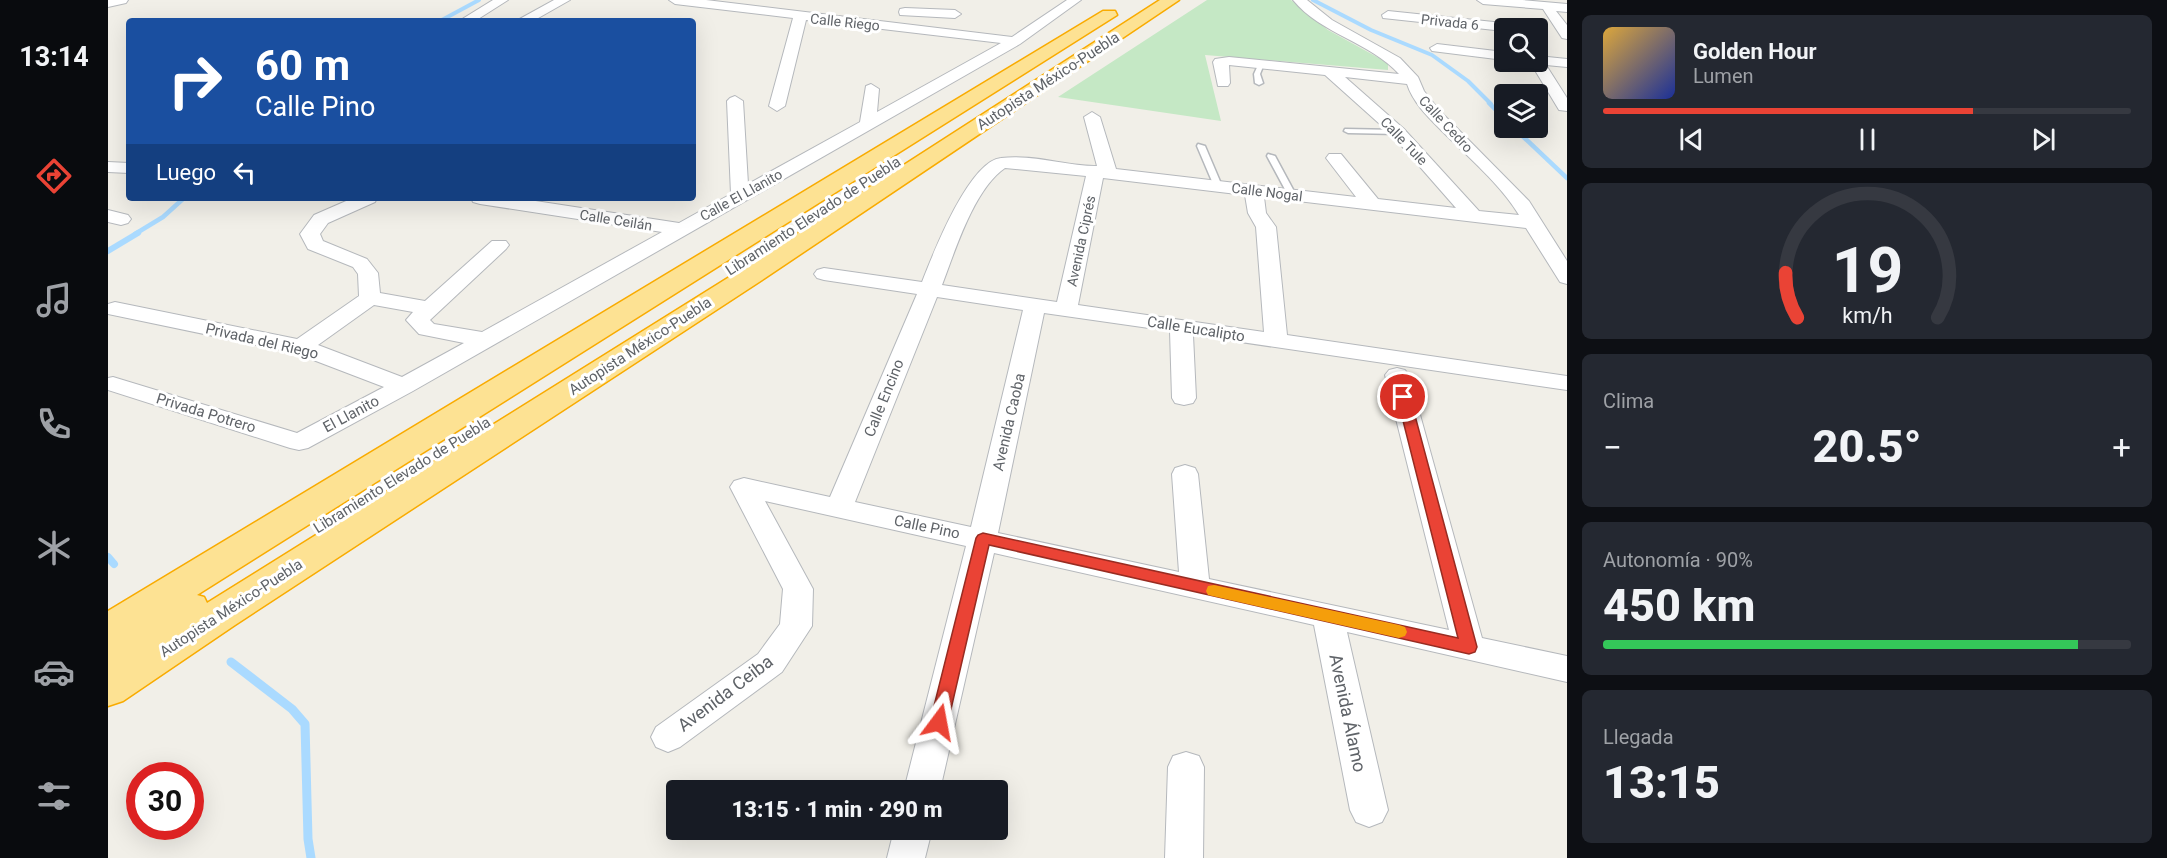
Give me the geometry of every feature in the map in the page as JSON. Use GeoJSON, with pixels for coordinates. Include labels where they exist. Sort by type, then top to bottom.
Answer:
{"type":"FeatureCollection","features":[{"type":"Feature","properties":{"kind":"highway","name":"Autopista México-Puebla"},"geometry":{"type":"LineString","coordinates":[[108,614],[762,222],[1080,12],[1109,0]]}},
{"type":"Feature","properties":{"kind":"highway","name":"Libramiento Elevado de Puebla"},"geometry":{"type":"LineString","coordinates":[[108,631],[1134,0]]}},
{"type":"Feature","properties":{"kind":"highway"},"geometry":{"type":"LineString","coordinates":[[1160,7],[1190,0]]}},
{"type":"Feature","properties":{"kind":"highway","name":"Libramiento Elevado de Puebla"},"geometry":{"type":"LineString","coordinates":[[108,659],[708,284],[1160,7]]}},
{"type":"Feature","properties":{"kind":"highway","name":"Autopista México-Puebla"},"geometry":{"type":"LineString","coordinates":[[108,689],[221,614],[944,150],[1160,7]]}},
{"type":"Feature","properties":{"kind":"highway"},"geometry":{"type":"LineString","coordinates":[[108,704],[221,614]]}},
{"type":"Feature","properties":{"kind":"street"},"geometry":{"type":"LineString","coordinates":[[108,3],[122,0]]}},
{"type":"Feature","properties":{"kind":"street"},"geometry":{"type":"LineString","coordinates":[[471,18],[502,0]]}},
{"type":"Feature","properties":{"kind":"street"},"geometry":{"type":"LineString","coordinates":[[529,18],[564,0]]}},
{"type":"Feature","properties":{"kind":"street","name":"Calle Riego"},"geometry":{"type":"LineString","coordinates":[[675,0],[708,4],[762,5],[800,16],[838,15],[897,27],[1015,41]]}},
{"type":"Feature","properties":{"kind":"street"},"geometry":{"type":"LineString","coordinates":[[963,0],[963,35]]}},
{"type":"Feature","properties":{"kind":"street","name":"Calle Cedro"},"geometry":{"type":"LineString","coordinates":[[1299,0],[1327,23],[1383,52],[1395,61],[1413,80],[1417,92],[1433,113],[1506,186],[1534,223],[1567,278]]}},
{"type":"Feature","properties":{"kind":"street"},"geometry":{"type":"LineString","coordinates":[[1483,0],[1567,8]]}},
{"type":"Feature","properties":{"kind":"street"},"geometry":{"type":"LineString","coordinates":[[692,15],[708,4]]}},
{"type":"Feature","properties":{"kind":"street"},"geometry":{"type":"LineString","coordinates":[[1546,5],[1567,34]]}},
{"type":"Feature","properties":{"kind":"street"},"geometry":{"type":"LineString","coordinates":[[897,27],[908,6],[955,14]]}},
{"type":"Feature","properties":{"kind":"street","name":"Calle El Llanito"},"geometry":{"type":"LineString","coordinates":[[404,386],[1015,41],[1080,12]]}},
{"type":"Feature","properties":{"kind":"street","name":"Privada 6"},"geometry":{"type":"LineString","coordinates":[[1388,15],[1494,26]]}},
{"type":"Feature","properties":{"kind":"street"},"geometry":{"type":"LineString","coordinates":[[777,106],[800,16]]}},
{"type":"Feature","properties":{"kind":"street"},"geometry":{"type":"LineString","coordinates":[[1548,32],[1567,34]]}},
{"type":"Feature","properties":{"kind":"street"},"geometry":{"type":"LineString","coordinates":[[1437,48],[1494,55]]}},
{"type":"Feature","properties":{"kind":"street"},"geometry":{"type":"LineString","coordinates":[[1223,83],[1220,62],[1261,64],[1413,80]]}},
{"type":"Feature","properties":{"kind":"street"},"geometry":{"type":"LineString","coordinates":[[1548,62],[1567,63]]}},
{"type":"Feature","properties":{"kind":"street","name":"Calle Tule"},"geometry":{"type":"LineString","coordinates":[[1330,72],[1398,132],[1472,215]]}},
{"type":"Feature","properties":{"kind":"street"},"geometry":{"type":"LineString","coordinates":[[1544,72],[1566,108]]}},
{"type":"Feature","properties":{"kind":"street"},"geometry":{"type":"LineString","coordinates":[[868,123],[871,89]]}},
{"type":"Feature","properties":{"kind":"street"},"geometry":{"type":"LineString","coordinates":[[735,101],[740,196]]}},
{"type":"Feature","properties":{"kind":"street"},"geometry":{"type":"LineString","coordinates":[[1548,105],[1566,108]]}},
{"type":"Feature","properties":{"kind":"street"},"geometry":{"type":"LineString","coordinates":[[1092,117],[1102,172]]}},
{"type":"Feature","properties":{"kind":"street"},"geometry":{"type":"LineString","coordinates":[[1335,158],[1372,204]]}},
{"type":"Feature","properties":{"kind":"street","name":"Calle Nogal"},"geometry":{"type":"LineString","coordinates":[[1001,163],[1022,163],[1102,172],[1534,223]]}},
{"type":"Feature","properties":{"kind":"street","name":"Calle Encino"},"geometry":{"type":"LineString","coordinates":[[839,508],[959,217],[989,171],[1001,163]]}},
{"type":"Feature","properties":{"kind":"street"},"geometry":{"type":"LineString","coordinates":[[108,167],[126,168]]}},
{"type":"Feature","properties":{"kind":"street","name":"Avenida Ciprés"},"geometry":{"type":"LineString","coordinates":[[1066,310],[1102,172]]}},
{"type":"Feature","properties":{"kind":"street"},"geometry":{"type":"LineString","coordinates":[[1254,190],[1257,213],[1266,227],[1276,341]]}},
{"type":"Feature","properties":{"kind":"street"},"geometry":{"type":"LineString","coordinates":[[361,201],[321,219],[310,234],[315,245],[360,263],[368,273],[370,298]]}},
{"type":"Feature","properties":{"kind":"street","name":"Calle Ceilán"},"geometry":{"type":"LineString","coordinates":[[498,201],[680,230]]}},
{"type":"Feature","properties":{"kind":"street"},"geometry":{"type":"LineString","coordinates":[[547,209],[561,201]]}},
{"type":"Feature","properties":{"kind":"street"},"geometry":{"type":"LineString","coordinates":[[486,340],[423,327],[417,320],[427,308],[499,245]]}},
{"type":"Feature","properties":{"kind":"street","name":"Calle Eucalipto"},"geometry":{"type":"LineString","coordinates":[[824,273],[1567,383]]}},
{"type":"Feature","properties":{"kind":"street"},"geometry":{"type":"LineString","coordinates":[[301,347],[370,298],[427,308]]}},
{"type":"Feature","properties":{"kind":"street","name":"Avenida Caoba"},"geometry":{"type":"LineString","coordinates":[[924,780],[983,538],[1035,305]]}},
{"type":"Feature","properties":{"kind":"street","name":"Privada del Riego"},"geometry":{"type":"LineString","coordinates":[[115,309],[301,347],[404,386]]}},
{"type":"Feature","properties":{"kind":"street"},"geometry":{"type":"LineString","coordinates":[[1181,327],[1184,398]]}},
{"type":"Feature","properties":{"kind":"street"},"geometry":{"type":"LineString","coordinates":[[1397,375],[1469,647]]}},
{"type":"Feature","properties":{"kind":"street","name":"Privada Potrero"},"geometry":{"type":"LineString","coordinates":[[113,384],[298,442]]}},
{"type":"Feature","properties":{"kind":"street","name":"El Llanito"},"geometry":{"type":"LineString","coordinates":[[298,442],[404,386]]}},
{"type":"Feature","properties":{"kind":"street"},"geometry":{"type":"LineString","coordinates":[[1185,474],[1194,586]]}},
{"type":"Feature","properties":{"kind":"street","name":"Calle Pino"},"geometry":{"type":"LineString","coordinates":[[744,487],[983,538],[1567,669]]}},
{"type":"Feature","properties":{"kind":"street","name":"Avenida Ceiba"},"geometry":{"type":"LineString","coordinates":[[668,737],[770,663],[796,626],[798,589],[744,487]]}},
{"type":"Feature","properties":{"kind":"street","name":"Avenida Álamo"},"geometry":{"type":"LineString","coordinates":[[1328,616],[1369,810]]}},
{"type":"Feature","properties":{"kind":"street"},"geometry":{"type":"LineString","coordinates":[[1184,858],[1186,767]]}},
{"type":"Feature","properties":{"kind":"street"},"geometry":{"type":"LineString","coordinates":[[906,858],[910,840]]}},
{"type":"Feature","properties":{"kind":"lane"},"geometry":{"type":"LineString","coordinates":[[1259,83],[1257,74],[1261,64]]}},
{"type":"Feature","properties":{"kind":"lane"},"geometry":{"type":"LineString","coordinates":[[1348,131],[1398,132]]}},
{"type":"Feature","properties":{"kind":"lane"},"geometry":{"type":"LineString","coordinates":[[1201,146],[1218,186]]}},
{"type":"Feature","properties":{"kind":"lane"},"geometry":{"type":"LineString","coordinates":[[1271,156],[1292,195]]}},
{"type":"Feature","properties":{"kind":"green space"},"geometry":{"type":"Polygon","coordinates":[[[1207,0],[1291,0],[1328,30],[1388,63],[1388,70],[1205,55],[1221,121],[1058,97],[1207,0]]]}},
{"type":"Feature","properties":{"kind":"waterway"},"geometry":{"type":"LineString","coordinates":[[446,18],[479,0]]}},
{"type":"Feature","properties":{"kind":"waterway"},"geometry":{"type":"LineString","coordinates":[[1313,0],[1371,30],[1432,55],[1468,81],[1491,104]]}},
{"type":"Feature","properties":{"kind":"waterway"},"geometry":{"type":"LineString","coordinates":[[1489,103],[1494,108]]}},
{"type":"Feature","properties":{"kind":"waterway"},"geometry":{"type":"LineString","coordinates":[[1525,138],[1567,178]]}},
{"type":"Feature","properties":{"kind":"waterway"},"geometry":{"type":"LineString","coordinates":[[135,234],[163,217],[181,201]]}},
{"type":"Feature","properties":{"kind":"waterway"},"geometry":{"type":"LineString","coordinates":[[108,251],[138,233]]}},
{"type":"Feature","properties":{"kind":"waterway"},"geometry":{"type":"LineString","coordinates":[[108,557],[114,564]]}},
{"type":"Feature","properties":{"kind":"waterway"},"geometry":{"type":"LineString","coordinates":[[231,662],[292,709],[305,724],[308,839],[311,858]]}},
{"type":"Feature","properties":{"kind":"slow traffic"},"geometry":{"type":"LineString","coordinates":[[1214,591],[1399,632]]}},
{"type":"Feature","properties":{"kind":"route"},"geometry":{"type":"LineString","coordinates":[[939,722],[983,538],[1469,647],[1403,397]]}}]}
